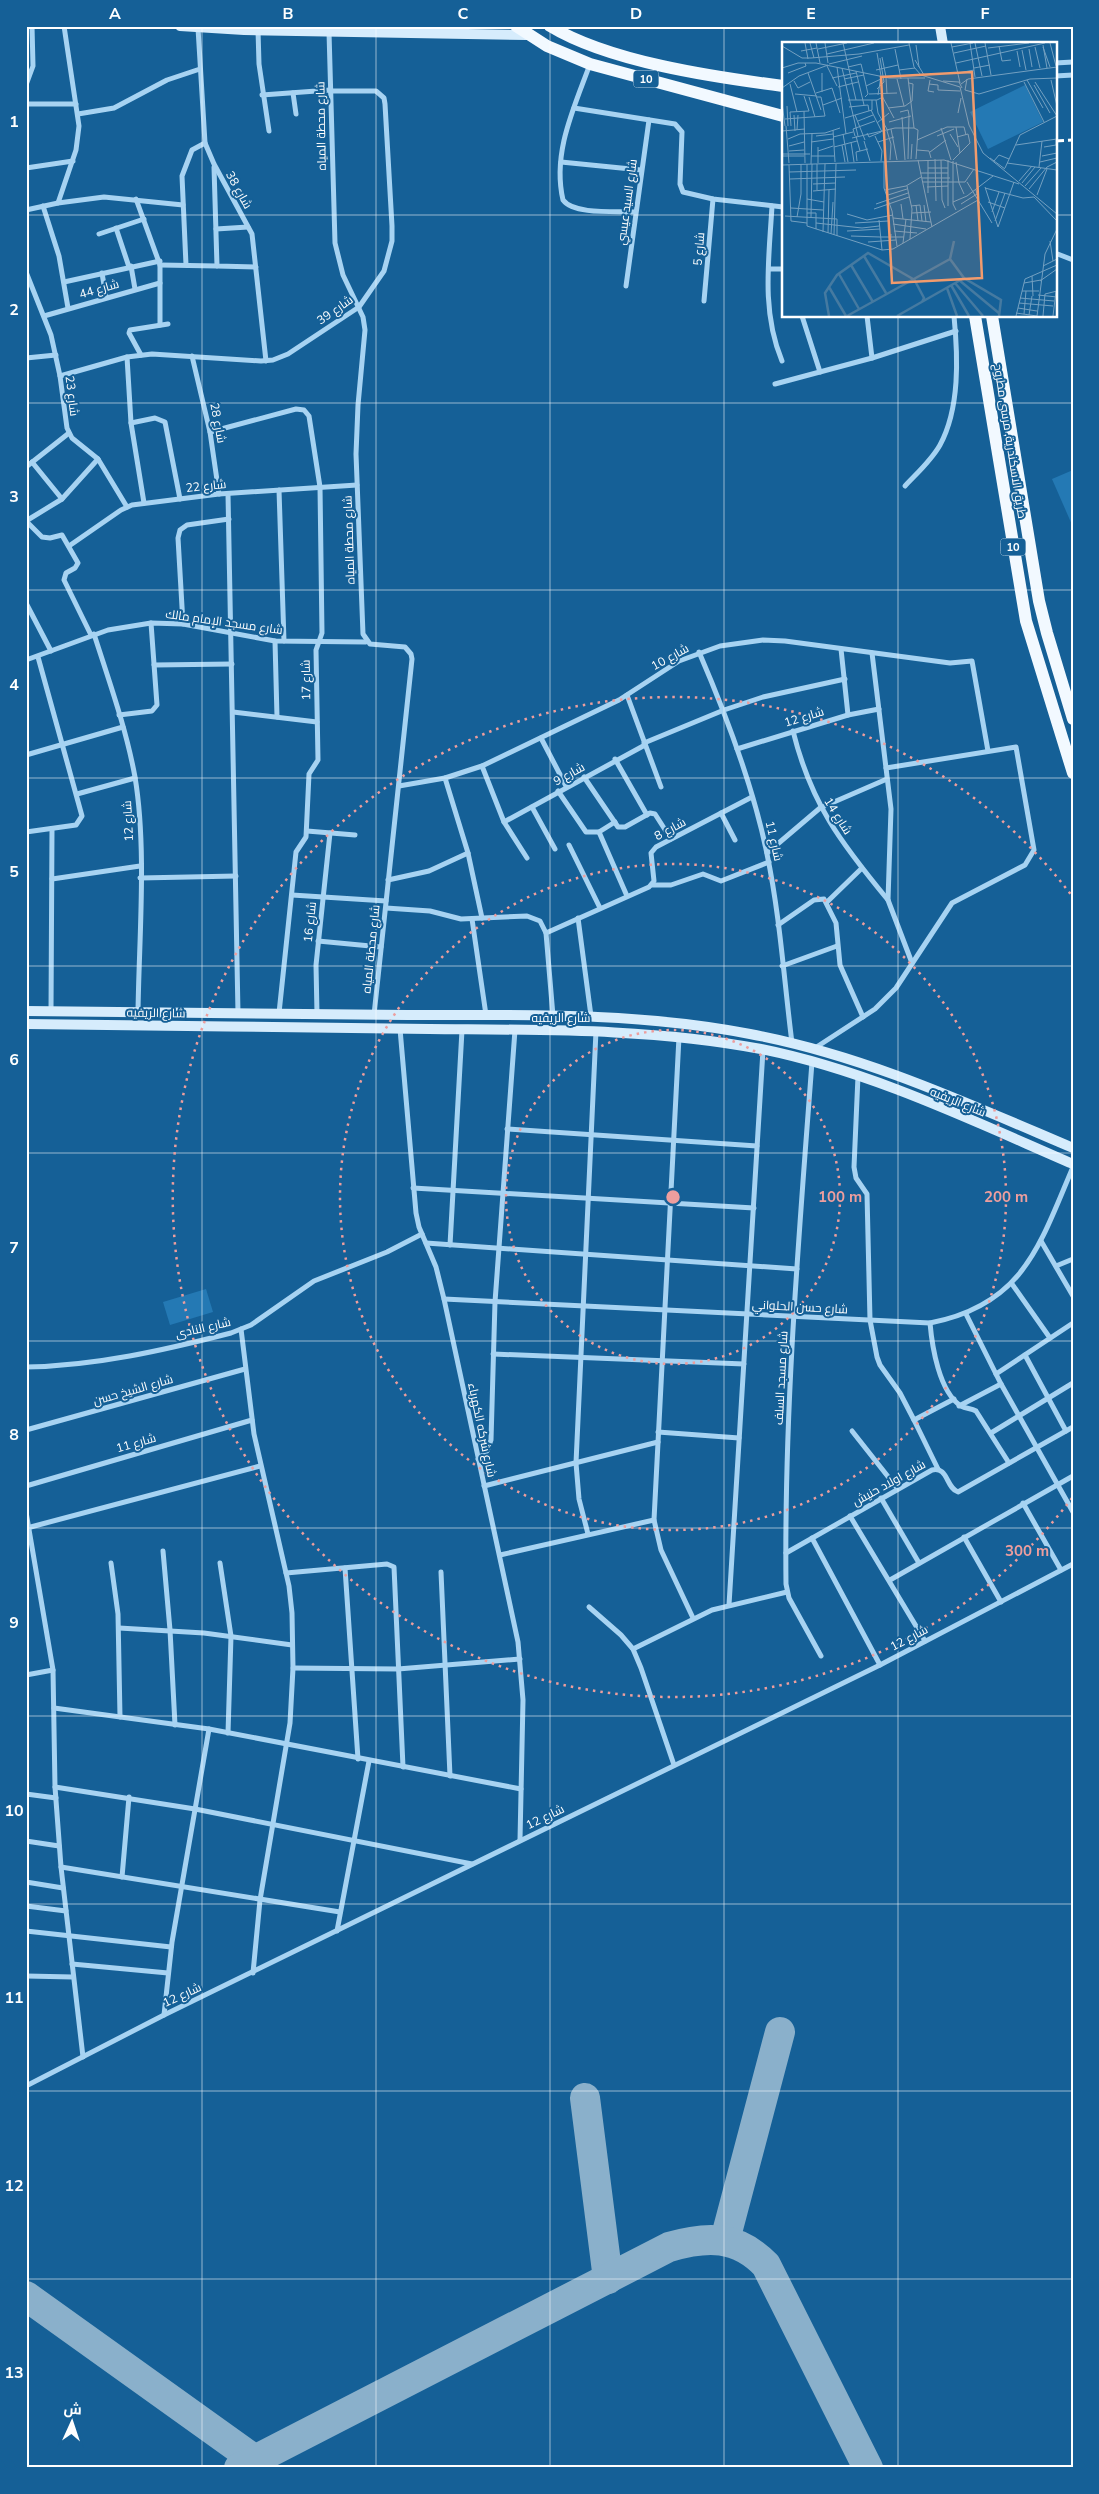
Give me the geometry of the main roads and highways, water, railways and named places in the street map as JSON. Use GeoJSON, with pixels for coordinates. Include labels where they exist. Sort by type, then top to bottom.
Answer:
{"type":"FeatureCollection","features":[{"type":"Feature","properties":{"kind":"main road","name":"10"},"geometry":{"type":"LineString","coordinates":[[516,26],[527,35],[590,64],[782,116]]}},
{"type":"Feature","properties":{"kind":"main road","name":"10"},"geometry":{"type":"LineString","coordinates":[[550,26],[590,46],[652,62],[721,77],[782,86]]}},
{"type":"Feature","properties":{"kind":"main road"},"geometry":{"type":"LineString","coordinates":[[766,112],[782,110]]}},
{"type":"Feature","properties":{"kind":"main road","name":"طريق الاسكندرية, مرسى مطروح"},"geometry":{"type":"LineString","coordinates":[[975,318],[1026,621],[1073,773]]}},
{"type":"Feature","properties":{"kind":"main road","name":"طريق الاسكندرية, مرسى مطروح"},"geometry":{"type":"LineString","coordinates":[[992,318],[1043,618],[1073,719]]}},
{"type":"Feature","properties":{"kind":"railway"},"geometry":{"type":"LineString","coordinates":[[1056,141],[1073,140]]}}]}
